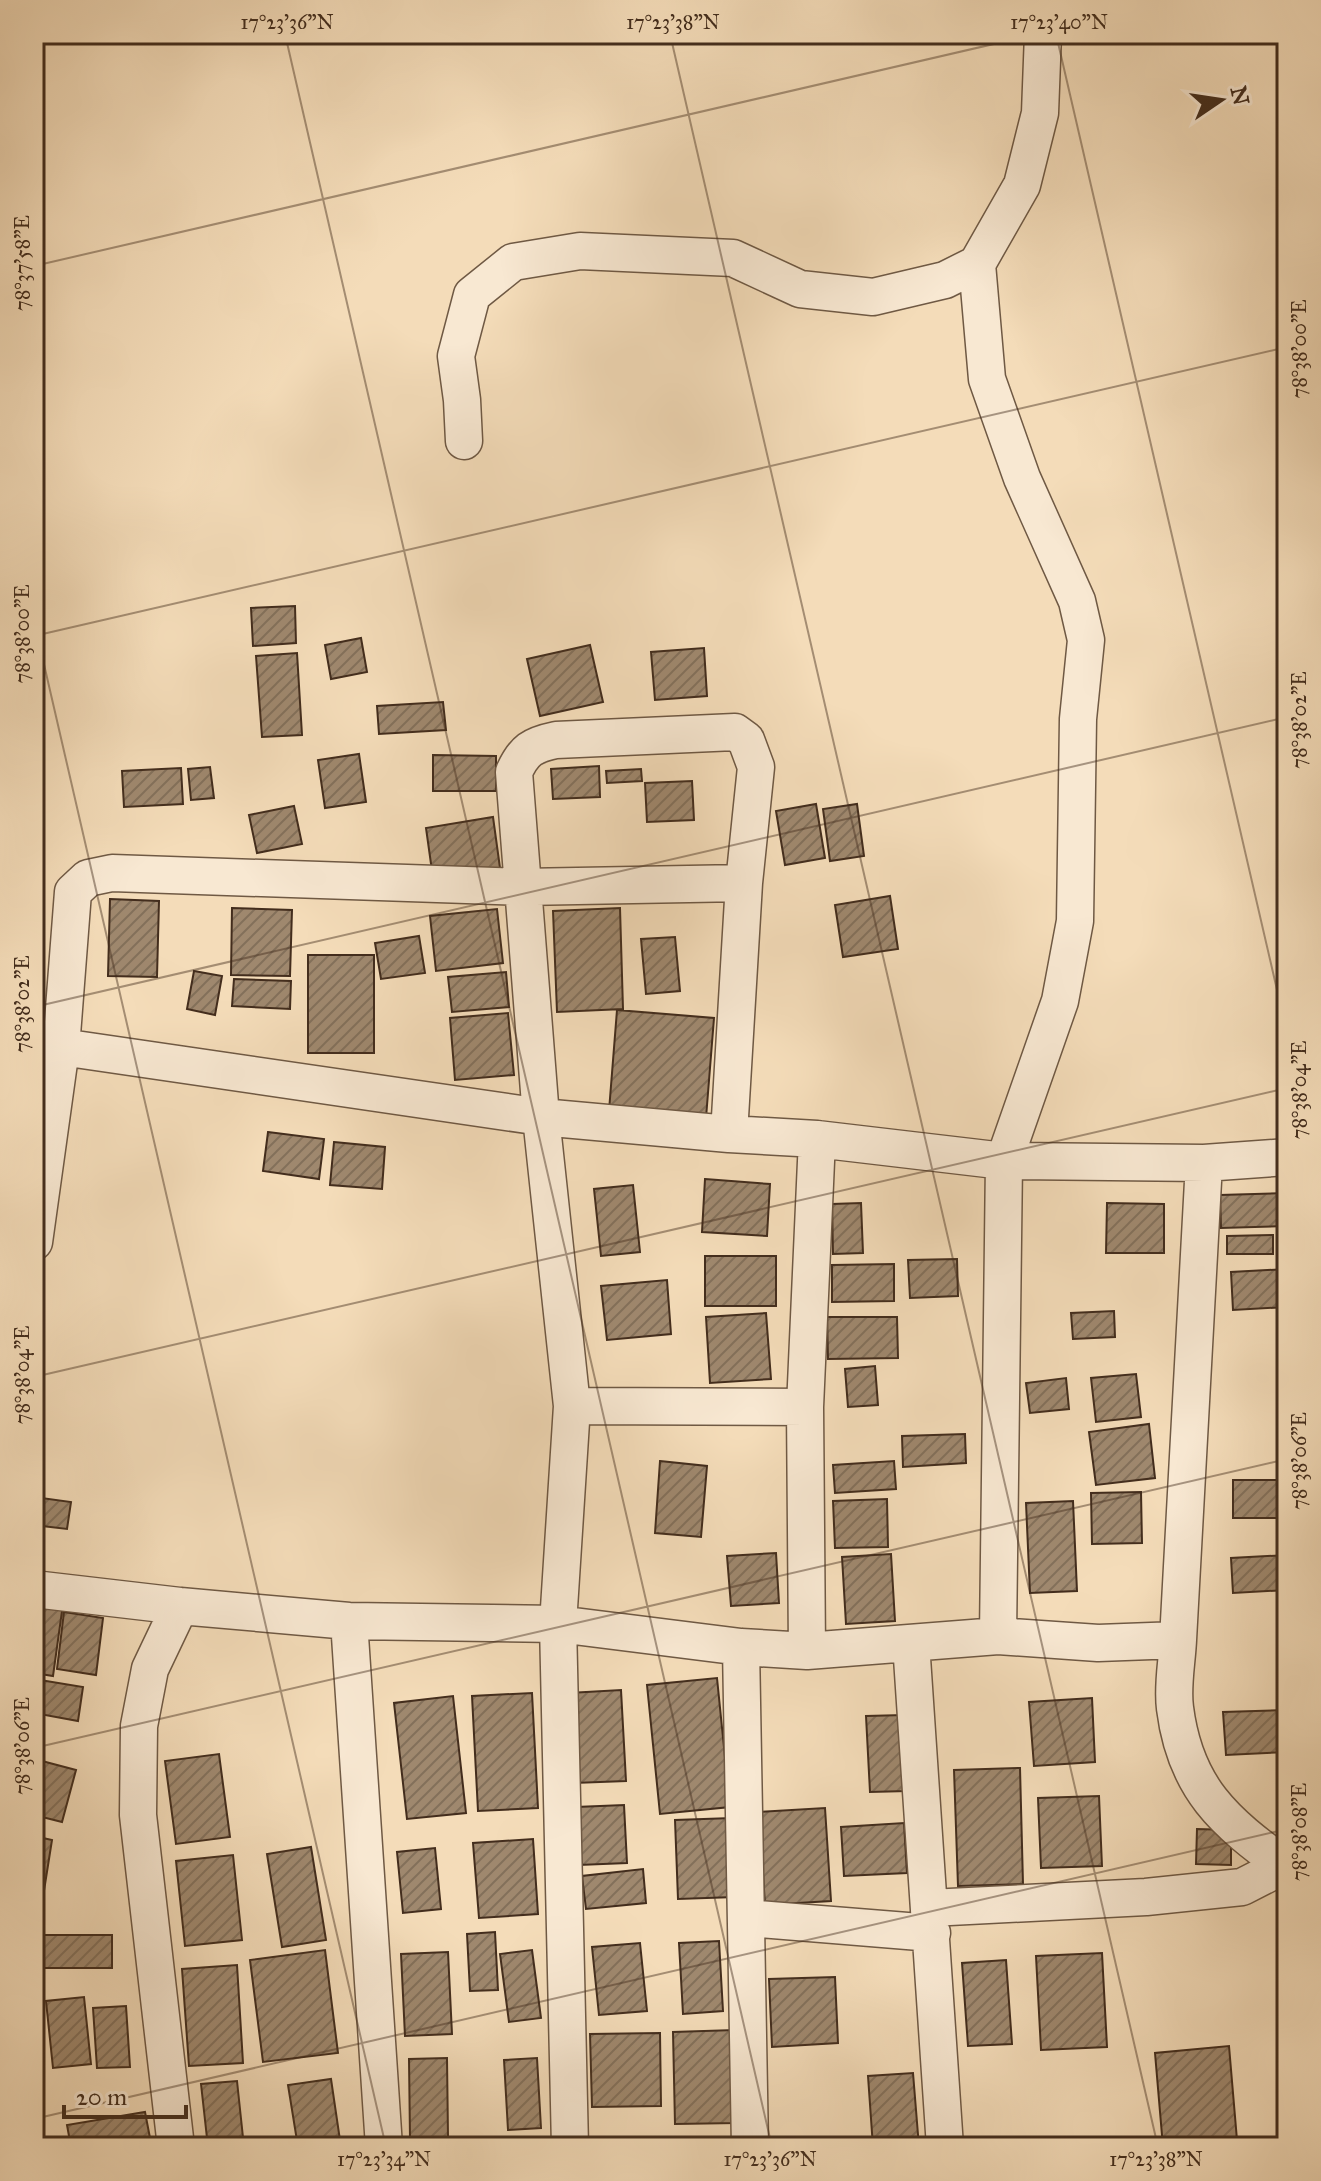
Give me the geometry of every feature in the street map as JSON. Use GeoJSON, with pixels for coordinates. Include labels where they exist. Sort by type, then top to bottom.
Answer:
{"type":"FeatureCollection","features":[{"type":"Feature","properties":{"kind":"street"},"geometry":{"type":"LineString","coordinates":[[464,441],[456,356],[472,295],[513,262],[580,251],[733,258],[800,289],[873,297],[945,280],[977,264],[1022,185],[1040,113],[1043,34]]}},
{"type":"Feature","properties":{"kind":"street"},"geometry":{"type":"LineString","coordinates":[[977,264],[987,379],[1022,478],[1077,601],[1086,640],[1078,719],[1075,921],[1060,1001],[1004,1161],[998,1636]]}},
{"type":"Feature","properties":{"kind":"street"},"geometry":{"type":"LineString","coordinates":[[570,2147],[558,1624],[572,1406],[541,1117],[514,772],[521,756],[531,745],[556,740],[735,732],[746,740],[756,767],[744,883],[729,1134]]}},
{"type":"Feature","properties":{"kind":"street"},"geometry":{"type":"LineString","coordinates":[[34,1242],[47,1046],[73,892],[88,878],[112,873],[522,887],[744,883]]}},
{"type":"Feature","properties":{"kind":"street"},"geometry":{"type":"LineString","coordinates":[[47,1046],[541,1117],[817,1139],[1004,1161],[1204,1163],[1287,1157]]}},
{"type":"Feature","properties":{"kind":"street"},"geometry":{"type":"LineString","coordinates":[[807,1651],[805,1407],[817,1139]]}},
{"type":"Feature","properties":{"kind":"street"},"geometry":{"type":"LineString","coordinates":[[746,1918],[931,1920],[1242,1887],[1286,1866],[1261,1848],[1208,1800],[1187,1764],[1175,1706],[1204,1163]]}},
{"type":"Feature","properties":{"kind":"street"},"geometry":{"type":"LineString","coordinates":[[572,1406],[805,1407]]}},
{"type":"Feature","properties":{"kind":"street"},"geometry":{"type":"LineString","coordinates":[[34,1589],[349,1621],[558,1624],[741,1647],[807,1651],[998,1636],[1098,1643],[1178,1640]]}},
{"type":"Feature","properties":{"kind":"street"},"geometry":{"type":"LineString","coordinates":[[176,2147],[138,1815],[139,1726],[150,1669],[180,1606]]}},
{"type":"Feature","properties":{"kind":"street"},"geometry":{"type":"LineString","coordinates":[[349,1621],[384,2147]]}},
{"type":"Feature","properties":{"kind":"street"},"geometry":{"type":"LineString","coordinates":[[911,1643],[945,2147]]}},
{"type":"Feature","properties":{"kind":"street"},"geometry":{"type":"LineString","coordinates":[[741,1647],[750,2147]]}},
{"type":"Feature","properties":{"kind":"building"},"geometry":{"type":"Polygon","coordinates":[[[295,606],[296,643],[253,646],[251,608],[295,606]]]}},
{"type":"Feature","properties":{"kind":"building"},"geometry":{"type":"Polygon","coordinates":[[[361,638],[367,672],[331,679],[325,645],[361,638]]]}},
{"type":"Feature","properties":{"kind":"building"},"geometry":{"type":"Polygon","coordinates":[[[590,645],[603,702],[540,716],[527,659],[590,645]]]}},
{"type":"Feature","properties":{"kind":"building"},"geometry":{"type":"Polygon","coordinates":[[[704,648],[707,696],[655,700],[651,652],[704,648]]]}},
{"type":"Feature","properties":{"kind":"building"},"geometry":{"type":"Polygon","coordinates":[[[297,653],[302,735],[262,737],[256,656],[297,653]]]}},
{"type":"Feature","properties":{"kind":"building"},"geometry":{"type":"Polygon","coordinates":[[[443,702],[446,730],[379,734],[377,706],[443,702]]]}},
{"type":"Feature","properties":{"kind":"building"},"geometry":{"type":"Polygon","coordinates":[[[359,754],[366,802],[325,808],[318,760],[359,754]]]}},
{"type":"Feature","properties":{"kind":"building"},"geometry":{"type":"Polygon","coordinates":[[[433,755],[496,756],[496,791],[433,791],[433,755]]]}},
{"type":"Feature","properties":{"kind":"building"},"geometry":{"type":"Polygon","coordinates":[[[599,766],[600,797],[553,799],[551,769],[599,766]]]}},
{"type":"Feature","properties":{"kind":"building"},"geometry":{"type":"Polygon","coordinates":[[[210,767],[214,798],[191,800],[188,769],[210,767]]]}},
{"type":"Feature","properties":{"kind":"building"},"geometry":{"type":"Polygon","coordinates":[[[181,768],[183,804],[124,807],[122,771],[181,768]]]}},
{"type":"Feature","properties":{"kind":"building"},"geometry":{"type":"Polygon","coordinates":[[[641,769],[642,781],[607,783],[606,771],[641,769]]]}},
{"type":"Feature","properties":{"kind":"building"},"geometry":{"type":"Polygon","coordinates":[[[692,781],[694,820],[647,822],[645,783],[692,781]]]}},
{"type":"Feature","properties":{"kind":"building"},"geometry":{"type":"Polygon","coordinates":[[[816,804],[825,858],[785,865],[776,811],[816,804]]]}},
{"type":"Feature","properties":{"kind":"building"},"geometry":{"type":"Polygon","coordinates":[[[857,804],[864,856],[830,861],[823,809],[857,804]]]}},
{"type":"Feature","properties":{"kind":"building"},"geometry":{"type":"Polygon","coordinates":[[[294,806],[302,844],[257,853],[249,815],[294,806]]]}},
{"type":"Feature","properties":{"kind":"building"},"geometry":{"type":"Polygon","coordinates":[[[493,817],[500,868],[433,878],[426,828],[493,817]]]}},
{"type":"Feature","properties":{"kind":"building"},"geometry":{"type":"Polygon","coordinates":[[[890,896],[898,949],[843,957],[835,905],[890,896]]]}},
{"type":"Feature","properties":{"kind":"building"},"geometry":{"type":"Polygon","coordinates":[[[110,899],[159,901],[157,977],[108,976],[110,899]]]}},
{"type":"Feature","properties":{"kind":"building"},"geometry":{"type":"Polygon","coordinates":[[[232,908],[292,910],[290,976],[231,975],[232,908]]]}},
{"type":"Feature","properties":{"kind":"building"},"geometry":{"type":"Polygon","coordinates":[[[620,908],[623,1009],[557,1012],[553,911],[620,908]]]}},
{"type":"Feature","properties":{"kind":"building"},"geometry":{"type":"Polygon","coordinates":[[[497,909],[503,963],[436,971],[430,916],[497,909]]]}},
{"type":"Feature","properties":{"kind":"building"},"geometry":{"type":"Polygon","coordinates":[[[1287,924],[1287,983],[1284,983],[1287,924]]]}},
{"type":"Feature","properties":{"kind":"building"},"geometry":{"type":"Polygon","coordinates":[[[419,936],[425,973],[381,979],[375,943],[419,936]]]}},
{"type":"Feature","properties":{"kind":"building"},"geometry":{"type":"Polygon","coordinates":[[[675,937],[680,991],[646,994],[641,939],[675,937]]]}},
{"type":"Feature","properties":{"kind":"building"},"geometry":{"type":"Polygon","coordinates":[[[308,955],[374,955],[374,1053],[308,1053],[308,955]]]}},
{"type":"Feature","properties":{"kind":"building"},"geometry":{"type":"Polygon","coordinates":[[[194,971],[222,976],[215,1015],[187,1009],[194,971]]]}},
{"type":"Feature","properties":{"kind":"building"},"geometry":{"type":"Polygon","coordinates":[[[506,972],[509,1007],[452,1012],[448,977],[506,972]]]}},
{"type":"Feature","properties":{"kind":"building"},"geometry":{"type":"Polygon","coordinates":[[[234,979],[291,981],[290,1009],[232,1006],[234,979]]]}},
{"type":"Feature","properties":{"kind":"building"},"geometry":{"type":"Polygon","coordinates":[[[617,1010],[714,1018],[706,1118],[609,1111],[617,1010]]]}},
{"type":"Feature","properties":{"kind":"building"},"geometry":{"type":"Polygon","coordinates":[[[508,1013],[514,1075],[455,1080],[450,1018],[508,1013]]]}},
{"type":"Feature","properties":{"kind":"building"},"geometry":{"type":"Polygon","coordinates":[[[268,1132],[324,1139],[319,1179],[263,1171],[268,1132]]]}},
{"type":"Feature","properties":{"kind":"building"},"geometry":{"type":"Polygon","coordinates":[[[334,1142],[385,1147],[382,1189],[330,1185],[334,1142]]]}},
{"type":"Feature","properties":{"kind":"building"},"geometry":{"type":"Polygon","coordinates":[[[705,1179],[770,1184],[767,1236],[702,1232],[705,1179]]]}},
{"type":"Feature","properties":{"kind":"building"},"geometry":{"type":"Polygon","coordinates":[[[633,1185],[640,1252],[601,1256],[594,1189],[633,1185]]]}},
{"type":"Feature","properties":{"kind":"building"},"geometry":{"type":"Polygon","coordinates":[[[1287,1193],[1287,1226],[1221,1228],[1220,1195],[1287,1193]]]}},
{"type":"Feature","properties":{"kind":"building"},"geometry":{"type":"Polygon","coordinates":[[[861,1203],[863,1253],[833,1254],[832,1204],[861,1203]]]}},
{"type":"Feature","properties":{"kind":"building"},"geometry":{"type":"Polygon","coordinates":[[[1107,1203],[1164,1204],[1164,1253],[1106,1253],[1107,1203]]]}},
{"type":"Feature","properties":{"kind":"building"},"geometry":{"type":"Polygon","coordinates":[[[1273,1235],[1273,1254],[1227,1254],[1227,1236],[1273,1235]]]}},
{"type":"Feature","properties":{"kind":"building"},"geometry":{"type":"Polygon","coordinates":[[[705,1256],[776,1256],[776,1306],[705,1306],[705,1256]]]}},
{"type":"Feature","properties":{"kind":"building"},"geometry":{"type":"Polygon","coordinates":[[[957,1259],[958,1296],[910,1298],[908,1260],[957,1259]]]}},
{"type":"Feature","properties":{"kind":"building"},"geometry":{"type":"Polygon","coordinates":[[[894,1264],[894,1301],[832,1302],[832,1265],[894,1264]]]}},
{"type":"Feature","properties":{"kind":"building"},"geometry":{"type":"Polygon","coordinates":[[[1287,1269],[1287,1307],[1233,1310],[1231,1272],[1287,1269]]]}},
{"type":"Feature","properties":{"kind":"building"},"geometry":{"type":"Polygon","coordinates":[[[667,1280],[671,1334],[607,1340],[601,1286],[667,1280]]]}},
{"type":"Feature","properties":{"kind":"building"},"geometry":{"type":"Polygon","coordinates":[[[1114,1311],[1115,1337],[1073,1339],[1071,1313],[1114,1311]]]}},
{"type":"Feature","properties":{"kind":"building"},"geometry":{"type":"Polygon","coordinates":[[[766,1313],[771,1379],[710,1383],[706,1317],[766,1313]]]}},
{"type":"Feature","properties":{"kind":"building"},"geometry":{"type":"Polygon","coordinates":[[[827,1317],[897,1317],[898,1358],[828,1359],[827,1317]]]}},
{"type":"Feature","properties":{"kind":"building"},"geometry":{"type":"Polygon","coordinates":[[[875,1366],[878,1405],[848,1407],[845,1369],[875,1366]]]}},
{"type":"Feature","properties":{"kind":"building"},"geometry":{"type":"Polygon","coordinates":[[[1136,1374],[1141,1417],[1096,1422],[1091,1378],[1136,1374]]]}},
{"type":"Feature","properties":{"kind":"building"},"geometry":{"type":"Polygon","coordinates":[[[1066,1378],[1069,1409],[1030,1413],[1026,1383],[1066,1378]]]}},
{"type":"Feature","properties":{"kind":"building"},"geometry":{"type":"Polygon","coordinates":[[[1149,1424],[1155,1478],[1096,1485],[1089,1432],[1149,1424]]]}},
{"type":"Feature","properties":{"kind":"building"},"geometry":{"type":"Polygon","coordinates":[[[965,1434],[966,1463],[903,1467],[902,1436],[965,1434]]]}},
{"type":"Feature","properties":{"kind":"building"},"geometry":{"type":"Polygon","coordinates":[[[660,1461],[707,1466],[701,1537],[655,1533],[660,1461]]]}},
{"type":"Feature","properties":{"kind":"building"},"geometry":{"type":"Polygon","coordinates":[[[894,1461],[896,1489],[835,1493],[833,1465],[894,1461]]]}},
{"type":"Feature","properties":{"kind":"building"},"geometry":{"type":"Polygon","coordinates":[[[1233,1480],[1277,1480],[1278,1518],[1233,1518],[1233,1480]]]}},
{"type":"Feature","properties":{"kind":"building"},"geometry":{"type":"Polygon","coordinates":[[[1141,1492],[1142,1543],[1092,1544],[1091,1493],[1141,1492]]]}},
{"type":"Feature","properties":{"kind":"building"},"geometry":{"type":"Polygon","coordinates":[[[34,1497],[71,1502],[67,1529],[34,1525],[34,1497]]]}},
{"type":"Feature","properties":{"kind":"building"},"geometry":{"type":"Polygon","coordinates":[[[887,1499],[888,1547],[835,1548],[833,1501],[887,1499]]]}},
{"type":"Feature","properties":{"kind":"building"},"geometry":{"type":"Polygon","coordinates":[[[1073,1501],[1077,1591],[1030,1593],[1026,1503],[1073,1501]]]}},
{"type":"Feature","properties":{"kind":"building"},"geometry":{"type":"Polygon","coordinates":[[[776,1553],[779,1603],[731,1606],[727,1556],[776,1553]]]}},
{"type":"Feature","properties":{"kind":"building"},"geometry":{"type":"Polygon","coordinates":[[[891,1554],[895,1621],[846,1624],[842,1557],[891,1554]]]}},
{"type":"Feature","properties":{"kind":"building"},"geometry":{"type":"Polygon","coordinates":[[[1287,1555],[1287,1590],[1233,1593],[1231,1558],[1287,1555]]]}},
{"type":"Feature","properties":{"kind":"building"},"geometry":{"type":"Polygon","coordinates":[[[34,1599],[63,1604],[53,1676],[34,1673],[34,1599]]]}},
{"type":"Feature","properties":{"kind":"building"},"geometry":{"type":"Polygon","coordinates":[[[64,1612],[103,1618],[96,1675],[57,1669],[64,1612]]]}},
{"type":"Feature","properties":{"kind":"building"},"geometry":{"type":"Polygon","coordinates":[[[717,1678],[730,1807],[660,1814],[647,1685],[717,1678]]]}},
{"type":"Feature","properties":{"kind":"building"},"geometry":{"type":"Polygon","coordinates":[[[34,1679],[83,1687],[78,1721],[34,1713],[34,1679]]]}},
{"type":"Feature","properties":{"kind":"building"},"geometry":{"type":"Polygon","coordinates":[[[621,1690],[626,1781],[574,1783],[569,1693],[621,1690]]]}},
{"type":"Feature","properties":{"kind":"building"},"geometry":{"type":"Polygon","coordinates":[[[532,1693],[538,1808],[478,1811],[472,1696],[532,1693]]]}},
{"type":"Feature","properties":{"kind":"building"},"geometry":{"type":"Polygon","coordinates":[[[453,1696],[466,1813],[407,1819],[394,1703],[453,1696]]]}},
{"type":"Feature","properties":{"kind":"building"},"geometry":{"type":"Polygon","coordinates":[[[1092,1698],[1095,1762],[1034,1766],[1029,1702],[1092,1698]]]}},
{"type":"Feature","properties":{"kind":"building"},"geometry":{"type":"Polygon","coordinates":[[[1286,1710],[1287,1752],[1226,1755],[1223,1712],[1286,1710]]]}},
{"type":"Feature","properties":{"kind":"building"},"geometry":{"type":"Polygon","coordinates":[[[904,1715],[907,1791],[870,1792],[866,1716],[904,1715]]]}},
{"type":"Feature","properties":{"kind":"building"},"geometry":{"type":"Polygon","coordinates":[[[219,1754],[230,1837],[176,1844],[165,1761],[219,1754]]]}},
{"type":"Feature","properties":{"kind":"building"},"geometry":{"type":"Polygon","coordinates":[[[42,1761],[76,1770],[62,1822],[34,1815],[34,1793],[42,1761]]]}},
{"type":"Feature","properties":{"kind":"building"},"geometry":{"type":"Polygon","coordinates":[[[1020,1768],[1023,1884],[958,1886],[954,1770],[1020,1768]]]}},
{"type":"Feature","properties":{"kind":"building"},"geometry":{"type":"Polygon","coordinates":[[[1099,1796],[1102,1866],[1041,1868],[1038,1798],[1099,1796]]]}},
{"type":"Feature","properties":{"kind":"building"},"geometry":{"type":"Polygon","coordinates":[[[624,1805],[627,1863],[579,1865],[576,1807],[624,1805]]]}},
{"type":"Feature","properties":{"kind":"building"},"geometry":{"type":"Polygon","coordinates":[[[825,1808],[831,1901],[765,1905],[759,1812],[825,1808]]]}},
{"type":"Feature","properties":{"kind":"building"},"geometry":{"type":"Polygon","coordinates":[[[732,1818],[735,1897],[678,1899],[675,1820],[732,1818]]]}},
{"type":"Feature","properties":{"kind":"building"},"geometry":{"type":"Polygon","coordinates":[[[904,1823],[907,1873],[844,1876],[841,1827],[904,1823]]]}},
{"type":"Feature","properties":{"kind":"building"},"geometry":{"type":"Polygon","coordinates":[[[1197,1829],[1231,1830],[1231,1865],[1196,1864],[1197,1829]]]}},
{"type":"Feature","properties":{"kind":"building"},"geometry":{"type":"Polygon","coordinates":[[[34,1836],[52,1840],[43,1897],[34,1895],[34,1836]]]}},
{"type":"Feature","properties":{"kind":"building"},"geometry":{"type":"Polygon","coordinates":[[[533,1839],[538,1914],[479,1918],[473,1843],[533,1839]]]}},
{"type":"Feature","properties":{"kind":"building"},"geometry":{"type":"Polygon","coordinates":[[[311,1847],[326,1940],[282,1947],[267,1854],[311,1847]]]}},
{"type":"Feature","properties":{"kind":"building"},"geometry":{"type":"Polygon","coordinates":[[[435,1848],[441,1909],[403,1913],[397,1852],[435,1848]]]}},
{"type":"Feature","properties":{"kind":"building"},"geometry":{"type":"Polygon","coordinates":[[[233,1855],[242,1940],[185,1946],[176,1861],[233,1855]]]}},
{"type":"Feature","properties":{"kind":"building"},"geometry":{"type":"Polygon","coordinates":[[[643,1869],[646,1903],[586,1909],[582,1876],[643,1869]]]}},
{"type":"Feature","properties":{"kind":"building"},"geometry":{"type":"Polygon","coordinates":[[[495,1932],[498,1990],[470,1991],[467,1934],[495,1932]]]}},
{"type":"Feature","properties":{"kind":"building"},"geometry":{"type":"Polygon","coordinates":[[[43,1935],[112,1935],[112,1968],[43,1968],[43,1935]]]}},
{"type":"Feature","properties":{"kind":"building"},"geometry":{"type":"Polygon","coordinates":[[[719,1941],[723,2011],[683,2014],[679,1943],[719,1941]]]}},
{"type":"Feature","properties":{"kind":"building"},"geometry":{"type":"Polygon","coordinates":[[[640,1943],[647,2011],[599,2015],[592,1947],[640,1943]]]}},
{"type":"Feature","properties":{"kind":"building"},"geometry":{"type":"Polygon","coordinates":[[[325,1950],[338,2053],[263,2062],[250,1960],[325,1950]]]}},
{"type":"Feature","properties":{"kind":"building"},"geometry":{"type":"Polygon","coordinates":[[[532,1950],[541,2018],[509,2022],[500,1954],[532,1950]]]}},
{"type":"Feature","properties":{"kind":"building"},"geometry":{"type":"Polygon","coordinates":[[[448,1952],[452,2034],[405,2036],[401,1954],[448,1952]]]}},
{"type":"Feature","properties":{"kind":"building"},"geometry":{"type":"Polygon","coordinates":[[[1102,1953],[1107,2047],[1041,2050],[1036,1956],[1102,1953]]]}},
{"type":"Feature","properties":{"kind":"building"},"geometry":{"type":"Polygon","coordinates":[[[1006,1960],[1012,2044],[968,2046],[962,1963],[1006,1960]]]}},
{"type":"Feature","properties":{"kind":"building"},"geometry":{"type":"Polygon","coordinates":[[[237,1965],[243,2063],[189,2066],[182,1969],[237,1965]]]}},
{"type":"Feature","properties":{"kind":"building"},"geometry":{"type":"Polygon","coordinates":[[[835,1977],[838,2043],[772,2047],[769,1979],[835,1977]]]}},
{"type":"Feature","properties":{"kind":"building"},"geometry":{"type":"Polygon","coordinates":[[[84,1997],[91,2064],[53,2068],[46,2001],[84,1997]]]}},
{"type":"Feature","properties":{"kind":"building"},"geometry":{"type":"Polygon","coordinates":[[[126,2006],[130,2067],[97,2068],[93,2008],[126,2006]]]}},
{"type":"Feature","properties":{"kind":"building"},"geometry":{"type":"Polygon","coordinates":[[[735,2030],[737,2123],[675,2124],[673,2032],[735,2030]]]}},
{"type":"Feature","properties":{"kind":"building"},"geometry":{"type":"Polygon","coordinates":[[[660,2033],[661,2106],[592,2107],[590,2034],[660,2033]]]}},
{"type":"Feature","properties":{"kind":"building"},"geometry":{"type":"Polygon","coordinates":[[[1229,2046],[1237,2140],[1163,2147],[1155,2053],[1229,2046]]]}},
{"type":"Feature","properties":{"kind":"building"},"geometry":{"type":"Polygon","coordinates":[[[447,2058],[448,2137],[410,2138],[409,2059],[447,2058]]]}},
{"type":"Feature","properties":{"kind":"building"},"geometry":{"type":"Polygon","coordinates":[[[537,2058],[541,2128],[508,2130],[504,2060],[537,2058]]]}},
{"type":"Feature","properties":{"kind":"building"},"geometry":{"type":"Polygon","coordinates":[[[913,2073],[919,2147],[873,2147],[868,2076],[913,2073]]]}},
{"type":"Feature","properties":{"kind":"building"},"geometry":{"type":"Polygon","coordinates":[[[331,2079],[341,2147],[298,2147],[288,2085],[331,2079]]]}},
{"type":"Feature","properties":{"kind":"building"},"geometry":{"type":"Polygon","coordinates":[[[237,2081],[244,2147],[208,2147],[201,2084],[237,2081]]]}},
{"type":"Feature","properties":{"kind":"building"},"geometry":{"type":"Polygon","coordinates":[[[145,2112],[150,2138],[95,2147],[71,2147],[67,2125],[145,2112]]]}},
{"type":"Feature","properties":{"kind":"building"},"geometry":{"type":"Polygon","coordinates":[[[669,2144],[669,2147],[589,2147],[589,2146],[669,2144]]]}}]}
